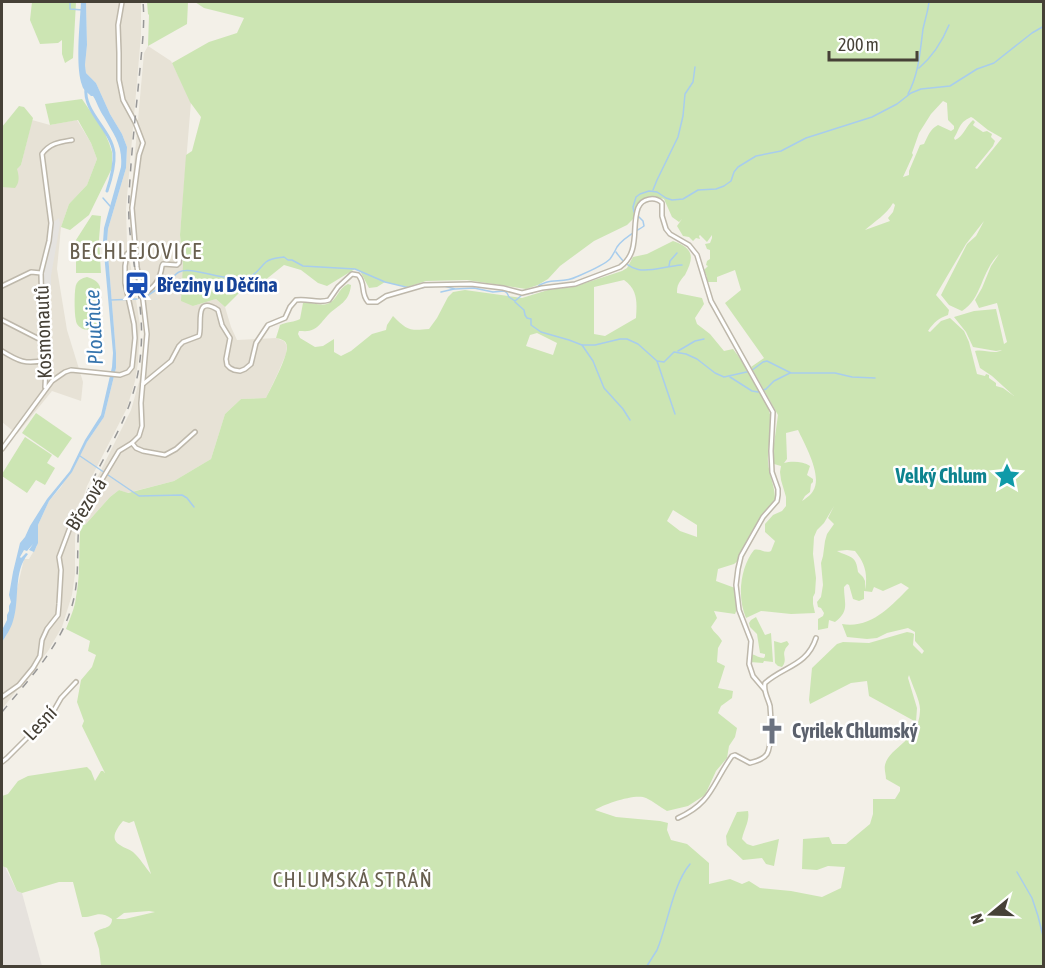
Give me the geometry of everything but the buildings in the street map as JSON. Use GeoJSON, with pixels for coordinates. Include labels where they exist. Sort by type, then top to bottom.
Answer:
{"type":"FeatureCollection","features":[{"type":"Feature","properties":{"kind":"street"},"geometry":{"type":"LineString","coordinates":[[123,2],[118,25],[119,80],[123,100],[135,122],[142,143],[133,200],[135,250],[147,334],[141,403],[142,426],[139,436],[132,443],[143,451],[165,455],[176,449],[195,432]]}},
{"type":"Feature","properties":{"kind":"street","name":"Kosmonautů"},"geometry":{"type":"LineString","coordinates":[[2,449],[45,389],[41,273],[51,223],[42,154],[52,144],[72,140]]}},
{"type":"Feature","properties":{"kind":"street"},"geometry":{"type":"LineString","coordinates":[[143,384],[171,361],[183,342],[199,336],[200,311],[207,306],[218,310],[222,325],[230,338],[227,365],[240,371],[251,364],[256,343],[268,325],[285,318],[296,300],[304,298],[319,302],[329,300],[338,287],[352,274],[361,278],[363,295],[371,303],[386,296],[424,285],[471,284],[522,293],[575,284],[620,267],[627,262],[634,243],[640,204],[656,198],[662,203],[666,229],[670,234],[689,245],[697,255],[711,302],[773,412],[771,451],[772,472],[778,489],[777,501],[763,517],[741,556],[736,585],[739,610],[751,641],[749,664],[753,676],[764,689]]}},
{"type":"Feature","properties":{"kind":"street"},"geometry":{"type":"LineString","coordinates":[[45,389],[52,381],[71,370],[120,375],[128,372],[133,363],[135,331],[128,300],[125,260],[129,252],[135,250]]}},
{"type":"Feature","properties":{"kind":"street"},"geometry":{"type":"LineString","coordinates":[[142,295],[160,279],[163,264],[177,266],[180,255]]}},
{"type":"Feature","properties":{"kind":"street","name":"Kosmonautů"},"geometry":{"type":"LineString","coordinates":[[2,286],[31,272],[41,273]]}},
{"type":"Feature","properties":{"kind":"street"},"geometry":{"type":"LineString","coordinates":[[2,320],[43,341]]}},
{"type":"Feature","properties":{"kind":"street"},"geometry":{"type":"LineString","coordinates":[[2,351],[17,360],[35,362],[45,360]]}},
{"type":"Feature","properties":{"kind":"street"},"geometry":{"type":"LineString","coordinates":[[45,378],[52,381]]}},
{"type":"Feature","properties":{"kind":"street","name":"Březová"},"geometry":{"type":"LineString","coordinates":[[2,698],[19,685],[33,668],[40,656],[40,644],[44,634],[57,618],[61,570],[59,557],[75,514],[89,501],[119,451],[132,443]]}},
{"type":"Feature","properties":{"kind":"street"},"geometry":{"type":"LineString","coordinates":[[678,818],[703,803],[732,756],[735,755],[750,763],[762,759],[767,753],[770,746],[770,706],[764,689],[765,683],[773,675],[810,653],[816,638]]}},
{"type":"Feature","properties":{"kind":"street","name":"Lesní"},"geometry":{"type":"LineString","coordinates":[[2,762],[53,712],[76,682]]}},
{"type":"Feature","properties":{"kind":"street"},"geometry":{"type":"LineString","coordinates":[[758,684],[765,683]]}},
{"type":"Feature","properties":{"kind":"shaded area"},"geometry":{"type":"Polygon","coordinates":[[[86,2],[141,2],[141,35],[126,209],[127,243],[140,325],[138,363],[127,408],[87,486],[80,507],[75,537],[75,574],[72,595],[62,627],[48,651],[2,709],[2,642],[6,636],[24,559],[29,559],[37,546],[38,525],[49,501],[61,487],[104,417],[116,368],[107,242],[108,229],[126,168],[127,147],[96,83],[86,73],[86,2]]]}},
{"type":"Feature","properties":{"kind":"shaded area"},"geometry":{"type":"Polygon","coordinates":[[[148,46],[171,61],[191,102],[180,235],[183,265],[193,306],[216,299],[225,307],[237,340],[276,338],[284,341],[287,346],[286,354],[266,398],[241,399],[225,414],[211,459],[174,481],[127,493],[119,490],[85,525],[81,521],[87,498],[131,410],[143,363],[144,324],[132,242],[130,209],[144,53],[148,46]]]}},
{"type":"Feature","properties":{"kind":"shaded area"},"geometry":{"type":"Polygon","coordinates":[[[32,120],[50,125],[77,120],[91,143],[97,159],[87,185],[69,204],[61,227],[57,269],[67,330],[83,382],[81,401],[52,391],[17,434],[2,422],[2,164],[17,168],[21,165],[32,120]]]}},
{"type":"Feature","properties":{"kind":"shaded area"},"geometry":{"type":"Polygon","coordinates":[[[59,218],[60,224],[51,276],[51,297],[42,299],[41,273],[52,223],[59,218]]]}},
{"type":"Feature","properties":{"kind":"shaded area"},"geometry":{"type":"Polygon","coordinates":[[[2,866],[5,867],[17,891],[22,893],[42,966],[2,966],[2,866]]]}},
{"type":"Feature","properties":{"kind":"green space"},"geometry":{"type":"Polygon","coordinates":[[[32,2],[76,2],[73,58],[65,63],[62,54],[62,40],[58,43],[40,44],[30,20],[32,2]]]}},
{"type":"Feature","properties":{"kind":"green space"},"geometry":{"type":"Polygon","coordinates":[[[147,2],[188,2],[187,24],[148,46],[147,2]]]}},
{"type":"Feature","properties":{"kind":"green space"},"geometry":{"type":"Polygon","coordinates":[[[195,2],[1043,2],[1043,966],[101,966],[94,933],[108,927],[112,919],[100,914],[82,917],[73,882],[59,882],[22,893],[17,891],[7,868],[2,866],[2,796],[8,794],[18,781],[28,776],[87,767],[95,781],[101,771],[105,773],[82,726],[84,721],[77,702],[81,680],[92,667],[96,655],[88,651],[90,641],[66,629],[75,605],[78,588],[81,521],[85,525],[119,490],[128,493],[174,481],[211,459],[225,414],[241,399],[266,398],[287,351],[286,342],[276,338],[280,325],[300,319],[303,303],[327,304],[348,284],[351,285],[350,291],[343,303],[316,328],[299,331],[298,334],[300,338],[315,347],[323,346],[334,339],[334,352],[341,356],[372,334],[386,330],[393,316],[409,328],[429,329],[453,292],[465,290],[522,298],[548,290],[573,287],[622,271],[627,268],[633,257],[647,254],[673,241],[685,247],[691,258],[685,275],[678,285],[677,293],[702,298],[704,304],[695,318],[697,324],[710,334],[724,351],[733,349],[750,373],[766,404],[771,420],[768,462],[775,499],[763,515],[739,560],[718,569],[716,581],[735,588],[737,609],[735,614],[714,611],[717,618],[711,627],[722,641],[718,648],[717,662],[725,666],[718,688],[733,691],[732,698],[721,706],[718,713],[737,728],[735,737],[729,746],[727,758],[716,771],[705,795],[688,806],[667,811],[646,798],[635,797],[612,802],[595,810],[616,817],[668,823],[667,830],[671,840],[687,844],[709,863],[709,884],[730,879],[742,884],[749,881],[760,888],[822,897],[841,888],[845,867],[802,869],[803,839],[829,837],[832,844],[846,844],[870,824],[873,799],[895,799],[900,787],[886,779],[885,765],[892,753],[910,737],[918,721],[919,703],[909,675],[917,708],[916,722],[869,696],[867,681],[851,683],[810,704],[812,668],[837,644],[843,642],[869,643],[907,632],[914,634],[913,645],[922,654],[924,651],[915,641],[915,632],[908,628],[867,639],[847,637],[842,624],[862,623],[880,615],[909,588],[901,583],[883,591],[874,587],[872,592],[864,591],[864,599],[859,601],[853,599],[847,584],[844,587],[843,614],[835,622],[829,620],[828,628],[818,630],[818,619],[824,613],[818,607],[817,602],[821,597],[823,585],[821,563],[827,534],[834,524],[828,518],[834,506],[814,537],[813,554],[816,578],[813,604],[815,613],[791,614],[761,611],[746,618],[741,601],[741,583],[746,565],[754,550],[771,551],[775,541],[765,532],[765,524],[786,506],[781,466],[774,464],[773,451],[778,415],[751,367],[764,358],[725,303],[741,290],[735,270],[717,277],[717,282],[706,281],[704,270],[708,266],[706,265],[710,259],[710,250],[705,244],[710,243],[712,235],[707,242],[700,235],[700,239],[696,238],[693,241],[683,236],[677,226],[682,219],[679,222],[672,217],[664,199],[653,196],[644,198],[636,207],[634,218],[627,225],[594,241],[560,266],[548,279],[526,289],[467,280],[426,281],[407,287],[385,282],[377,287],[369,288],[360,271],[355,269],[327,286],[318,283],[301,270],[284,265],[259,285],[243,289],[225,307],[216,299],[193,306],[181,301],[183,265],[180,235],[186,155],[192,151],[201,117],[190,102],[172,63],[209,42],[237,33],[244,18],[204,8],[195,2]],[[943,101],[931,114],[919,133],[903,177],[909,175],[920,145],[924,144],[933,129],[938,125],[951,131],[954,129],[948,120],[947,103],[943,101]],[[971,117],[961,124],[955,140],[973,120],[974,126],[983,132],[987,131],[992,134],[991,137],[995,141],[975,168],[977,169],[1002,138],[971,117]],[[893,203],[865,230],[890,221],[888,218],[893,212],[895,205],[893,203]],[[984,221],[966,244],[936,295],[949,310],[948,315],[932,325],[928,331],[930,332],[941,321],[950,318],[964,331],[977,374],[989,375],[996,386],[1014,396],[992,376],[980,368],[975,351],[1002,350],[973,347],[966,332],[954,317],[974,311],[996,309],[1004,344],[1007,342],[997,303],[979,308],[975,300],[999,254],[988,268],[974,299],[962,311],[949,305],[941,295],[967,244],[976,236],[984,221]],[[624,280],[594,287],[594,334],[605,336],[636,318],[634,292],[624,280]],[[537,333],[530,335],[526,346],[553,355],[557,343],[537,333]],[[798,430],[786,433],[787,459],[784,463],[797,462],[810,466],[807,475],[813,479],[813,482],[810,492],[802,501],[813,491],[816,477],[812,461],[798,430]],[[673,510],[667,521],[680,531],[697,537],[697,525],[673,510]],[[837,551],[852,558],[865,581],[865,590],[866,574],[865,569],[855,551],[837,551]],[[123,821],[117,830],[115,840],[117,843],[133,852],[151,874],[134,821],[129,823],[123,821]],[[155,912],[124,913],[116,919],[125,919],[155,912]]]}},
{"type":"Feature","properties":{"kind":"green space"},"geometry":{"type":"Polygon","coordinates":[[[82,99],[104,131],[112,152],[112,168],[89,215],[70,230],[61,227],[69,204],[87,185],[97,159],[78,120],[50,125],[45,104],[82,99]]]}},
{"type":"Feature","properties":{"kind":"green space"},"geometry":{"type":"Polygon","coordinates":[[[19,106],[24,107],[33,118],[21,165],[17,169],[18,183],[15,188],[2,187],[2,127],[19,106]]]}},
{"type":"Feature","properties":{"kind":"green space"},"geometry":{"type":"Polygon","coordinates":[[[92,215],[101,216],[99,239],[101,273],[76,273],[76,240],[92,215]]]}},
{"type":"Feature","properties":{"kind":"green space"},"geometry":{"type":"Polygon","coordinates":[[[87,277],[95,280],[100,287],[102,323],[93,329],[86,330],[77,324],[75,317],[75,288],[80,280],[87,277]]]}},
{"type":"Feature","properties":{"kind":"green space"},"geometry":{"type":"Polygon","coordinates":[[[36,413],[72,438],[58,458],[22,433],[36,413]]]}},
{"type":"Feature","properties":{"kind":"green space"},"geometry":{"type":"Polygon","coordinates":[[[25,437],[52,455],[47,463],[55,468],[45,485],[36,480],[27,493],[2,476],[25,437]]]}},
{"type":"Feature","properties":{"kind":"green space"},"geometry":{"type":"Polygon","coordinates":[[[756,617],[765,635],[771,633],[773,662],[750,662],[751,654],[762,658],[765,656],[760,653],[757,634],[749,623],[756,617]]]}},
{"type":"Feature","properties":{"kind":"green space"},"geometry":{"type":"Polygon","coordinates":[[[774,641],[781,643],[787,641],[789,644],[785,648],[785,662],[782,667],[775,663],[774,641]]]}},
{"type":"Feature","properties":{"kind":"green space"},"geometry":{"type":"Polygon","coordinates":[[[748,811],[748,822],[742,839],[753,846],[779,839],[774,866],[766,864],[762,858],[743,860],[727,845],[726,836],[737,812],[748,811]]]}},
{"type":"Feature","properties":{"kind":"water"},"geometry":{"type":"Polygon","coordinates":[[[81,2],[86,2],[86,73],[96,83],[127,147],[126,168],[108,229],[107,242],[116,368],[104,417],[87,442],[72,472],[49,501],[38,525],[38,543],[34,552],[29,550],[33,544],[27,551],[24,550],[20,557],[28,554],[20,569],[13,621],[2,642],[2,630],[11,602],[9,595],[20,543],[47,499],[70,471],[85,440],[101,415],[112,367],[113,353],[103,242],[104,228],[121,167],[121,159],[114,135],[93,96],[83,88],[80,77],[78,44],[81,2]]]}},
{"type":"Feature","properties":{"kind":"waterway"},"geometry":{"type":"LineString","coordinates":[[70,2],[70,9],[83,10]]}},
{"type":"Feature","properties":{"kind":"waterway"},"geometry":{"type":"LineString","coordinates":[[908,94],[917,70],[929,2]]}},
{"type":"Feature","properties":{"kind":"waterway"},"geometry":{"type":"LineString","coordinates":[[919,68],[937,48],[949,25]]}},
{"type":"Feature","properties":{"kind":"waterway"},"geometry":{"type":"LineString","coordinates":[[536,288],[545,283],[571,279],[599,267],[610,259],[622,241],[644,226],[633,207],[636,197],[640,194],[649,191],[657,192],[672,200],[683,199],[698,190],[724,186],[731,181],[738,167],[756,156],[781,151],[806,138],[872,117],[921,89],[950,86],[977,69],[994,63],[1044,26]]}},
{"type":"Feature","properties":{"kind":"waterway"},"geometry":{"type":"LineString","coordinates":[[653,190],[678,137],[685,94],[693,82],[695,67]]}},
{"type":"Feature","properties":{"kind":"waterway"},"geometry":{"type":"LineString","coordinates":[[86,88],[89,105],[108,136],[114,153],[107,191]]}},
{"type":"Feature","properties":{"kind":"waterway"},"geometry":{"type":"LineString","coordinates":[[103,198],[110,206]]}},
{"type":"Feature","properties":{"kind":"waterway"},"geometry":{"type":"LineString","coordinates":[[616,252],[630,267],[638,269],[682,265]]}},
{"type":"Feature","properties":{"kind":"waterway"},"geometry":{"type":"LineString","coordinates":[[669,266],[677,253]]}},
{"type":"Feature","properties":{"kind":"waterway"},"geometry":{"type":"LineString","coordinates":[[146,297],[185,270],[240,279],[254,275],[268,261],[284,257],[303,266],[355,269],[385,282],[410,288]]}},
{"type":"Feature","properties":{"kind":"waterway"},"geometry":{"type":"LineString","coordinates":[[418,288],[437,286]]}},
{"type":"Feature","properties":{"kind":"waterway"},"geometry":{"type":"LineString","coordinates":[[444,286],[455,289],[504,291],[515,301],[523,294],[533,292]]}},
{"type":"Feature","properties":{"kind":"waterway"},"geometry":{"type":"LineString","coordinates":[[441,292],[454,289]]}},
{"type":"Feature","properties":{"kind":"waterway","name":"Ploučnice"},"geometry":{"type":"LineString","coordinates":[[111,300],[137,299]]}},
{"type":"Feature","properties":{"kind":"waterway"},"geometry":{"type":"LineString","coordinates":[[515,302],[524,310],[527,318],[531,319],[531,325],[541,332],[582,345],[627,339],[638,344],[657,361],[664,362],[674,352],[686,354],[724,377],[751,371],[767,361],[791,373],[835,373],[852,377],[875,378]]}},
{"type":"Feature","properties":{"kind":"waterway"},"geometry":{"type":"LineString","coordinates":[[678,351],[695,341],[704,339]]}},
{"type":"Feature","properties":{"kind":"waterway"},"geometry":{"type":"LineString","coordinates":[[582,345],[593,361],[604,388],[630,420]]}},
{"type":"Feature","properties":{"kind":"waterway"},"geometry":{"type":"LineString","coordinates":[[657,361],[675,414]]}},
{"type":"Feature","properties":{"kind":"waterway"},"geometry":{"type":"LineString","coordinates":[[730,377],[752,391],[758,392],[790,373]]}},
{"type":"Feature","properties":{"kind":"waterway"},"geometry":{"type":"LineString","coordinates":[[80,456],[139,496],[182,495],[194,507]]}},
{"type":"Feature","properties":{"kind":"waterway"},"geometry":{"type":"LineString","coordinates":[[647,966],[657,950],[679,883],[690,864]]}},
{"type":"Feature","properties":{"kind":"waterway"},"geometry":{"type":"LineString","coordinates":[[1017,872],[1032,898],[1044,940]]}},
{"type":"Feature","properties":{"kind":"railway"},"geometry":{"type":"LineString","coordinates":[[2,712],[48,654],[66,622],[76,586],[82,507],[92,481],[124,418],[138,373],[142,330],[130,235],[129,196],[143,36],[143,2]]}},
{"type":"Feature","properties":{"kind":"place","name":"Březiny u Děčína"},"geometry":{"type":"Point","coordinates":[137,285]}},
{"type":"Feature","properties":{"kind":"place","name":"Velký Chlum"},"geometry":{"type":"Point","coordinates":[1007,476]}},
{"type":"Feature","properties":{"kind":"place","name":"Cyrilek Chlumský"},"geometry":{"type":"Point","coordinates":[772,731]}},
{"type":"Feature","properties":{"kind":"district","name":"BECHLEJOVICE"},"geometry":{"type":"Point","coordinates":[136,251]}},
{"type":"Feature","properties":{"kind":"district","name":"CHLUMSKÁ STRÁŇ"},"geometry":{"type":"Point","coordinates":[353,880]}}]}
